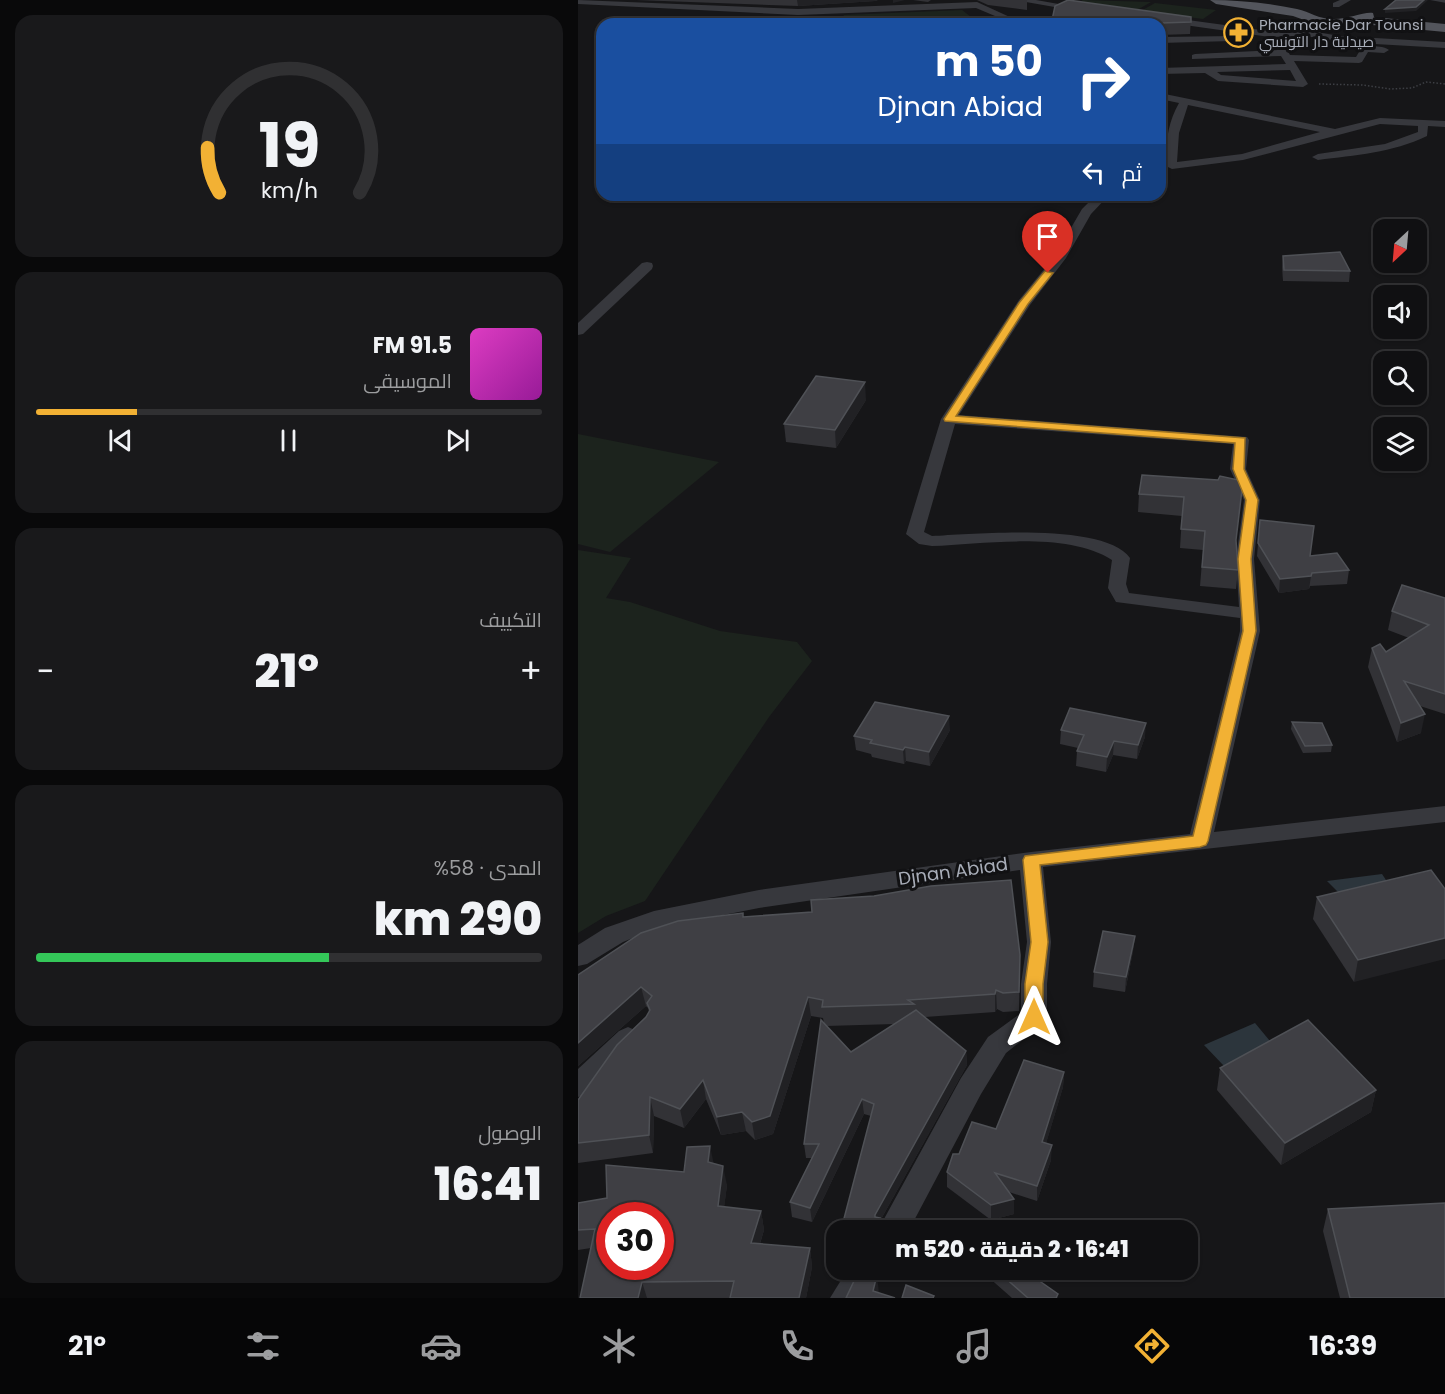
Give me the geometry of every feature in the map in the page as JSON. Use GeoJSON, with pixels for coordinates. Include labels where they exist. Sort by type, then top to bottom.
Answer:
{"type":"FeatureCollection","features":[{"type":"Feature","properties":{"kind":"main road"},"geometry":{"type":"LineString","coordinates":[[1216,0],[1320,6]]}},
{"type":"Feature","properties":{"kind":"main road"},"geometry":{"type":"LineString","coordinates":[[1229,0],[1360,9],[1365,18]]}},
{"type":"Feature","properties":{"kind":"main road"},"geometry":{"type":"LineString","coordinates":[[1320,6],[1302,17],[1313,28],[1365,18],[1445,28]]}},
{"type":"Feature","properties":{"kind":"street"},"geometry":{"type":"LineString","coordinates":[[646,5],[660,0]]}},
{"type":"Feature","properties":{"kind":"street"},"geometry":{"type":"LineString","coordinates":[[696,8],[716,0]]}},
{"type":"Feature","properties":{"kind":"street"},"geometry":{"type":"LineString","coordinates":[[754,11],[780,0]]}},
{"type":"Feature","properties":{"kind":"street"},"geometry":{"type":"LineString","coordinates":[[580,1],[798,12],[977,5],[987,0]]}},
{"type":"Feature","properties":{"kind":"street"},"geometry":{"type":"LineString","coordinates":[[1018,0],[1094,10]]}},
{"type":"Feature","properties":{"kind":"street"},"geometry":{"type":"LineString","coordinates":[[1434,0],[1443,0]]}},
{"type":"Feature","properties":{"kind":"street"},"geometry":{"type":"LineString","coordinates":[[977,5],[1007,18]]}},
{"type":"Feature","properties":{"kind":"street"},"geometry":{"type":"LineString","coordinates":[[1166,20],[1286,36]]}},
{"type":"Feature","properties":{"kind":"street"},"geometry":{"type":"LineString","coordinates":[[1166,40],[1286,36],[1313,28],[1340,39],[1445,45]]}},
{"type":"Feature","properties":{"kind":"street"},"geometry":{"type":"LineString","coordinates":[[1208,70],[1218,78],[1303,84],[1274,36]]}},
{"type":"Feature","properties":{"kind":"street"},"geometry":{"type":"LineString","coordinates":[[1182,57],[1284,55],[1359,60],[1365,49],[1400,50],[1404,43]]}},
{"type":"Feature","properties":{"kind":"street"},"geometry":{"type":"LineString","coordinates":[[1166,71],[1293,67]]}},
{"type":"Feature","properties":{"kind":"street"},"geometry":{"type":"LineString","coordinates":[[1166,97],[1335,132]]}},
{"type":"Feature","properties":{"kind":"street"},"geometry":{"type":"LineString","coordinates":[[1185,102],[1178,115],[1166,166],[1243,157],[1375,121],[1445,124]]}},
{"type":"Feature","properties":{"kind":"street"},"geometry":{"type":"LineString","coordinates":[[1318,157],[1378,149],[1406,141],[1423,134],[1423,124]]}},
{"type":"Feature","properties":{"kind":"street"},"geometry":{"type":"LineString","coordinates":[[1097,201],[1086,212],[1060,258],[1024,303],[949,419],[915,530],[920,538],[932,541],[1049,538],[1087,544],[1121,558],[1116,585],[1123,598],[1249,614]]}},
{"type":"Feature","properties":{"kind":"street"},"geometry":{"type":"LineString","coordinates":[[578,331],[647,266]]}},
{"type":"Feature","properties":{"kind":"street"},"geometry":{"type":"LineString","coordinates":[[949,419],[1241,440],[1238,469],[1252,500],[1245,559],[1250,631],[1200,841]]}},
{"type":"Feature","properties":{"kind":"street","name":"Djnan Abiad"},"geometry":{"type":"LineString","coordinates":[[578,957],[614,935],[654,920],[690,911],[1031,860],[1445,814]]}},
{"type":"Feature","properties":{"kind":"street"},"geometry":{"type":"LineString","coordinates":[[899,1220],[971,1086],[997,1045],[1034,1017],[1034,984],[1039,942],[1031,860]]}},
{"type":"Feature","properties":{"kind":"street"},"geometry":{"type":"LineString","coordinates":[[578,1086],[639,1028]]}},
{"type":"Feature","properties":{"kind":"street"},"geometry":{"type":"LineString","coordinates":[[845,1298],[858,1280]]}},
{"type":"Feature","properties":{"kind":"path"},"geometry":{"type":"LineString","coordinates":[[1334,85],[1362,85],[1390,89],[1412,88],[1426,82],[1445,84]]}},
{"type":"Feature","properties":{"kind":"shaded area"},"geometry":{"type":"Polygon","coordinates":[[[1083,0],[1151,2],[1137,10],[1078,3],[1083,0]]]}},
{"type":"Feature","properties":{"kind":"shaded area"},"geometry":{"type":"Polygon","coordinates":[[[1155,3],[1216,10],[1203,19],[1141,11],[1155,3]]]}},
{"type":"Feature","properties":{"kind":"shaded area"},"geometry":{"type":"Polygon","coordinates":[[[962,10],[972,18],[842,18],[844,15],[962,10]]]}},
{"type":"Feature","properties":{"kind":"shaded area"},"geometry":{"type":"Polygon","coordinates":[[[578,434],[719,462],[610,552],[578,544],[578,434]]]}},
{"type":"Feature","properties":{"kind":"shaded area"},"geometry":{"type":"Polygon","coordinates":[[[578,550],[631,558],[606,598],[630,602],[720,631],[797,642],[812,661],[769,717],[645,901],[606,916],[578,933],[578,550]]]}},
{"type":"Feature","properties":{"kind":"shaded area"},"geometry":{"type":"Polygon","coordinates":[[[1382,874],[1394,892],[1345,899],[1327,881],[1382,874]]]}},
{"type":"Feature","properties":{"kind":"shaded area"},"geometry":{"type":"Polygon","coordinates":[[[1255,1023],[1275,1047],[1224,1066],[1204,1045],[1255,1023]]]}},
{"type":"Feature","properties":{"kind":"building"},"geometry":{"type":"Polygon","coordinates":[[[1068,0],[1191,17],[1191,22],[1166,23],[1166,18],[1052,18],[1055,6],[1068,0]]]}},
{"type":"Feature","properties":{"kind":"building"},"geometry":{"type":"Polygon","coordinates":[[[1396,0],[1424,0],[1416,7],[1385,9],[1396,0]]]}},
{"type":"Feature","properties":{"kind":"building"},"geometry":{"type":"Polygon","coordinates":[[[1340,252],[1350,271],[1284,270],[1283,256],[1340,252]]]}},
{"type":"Feature","properties":{"kind":"building"},"geometry":{"type":"Polygon","coordinates":[[[816,376],[865,382],[835,430],[784,424],[816,376]]]}},
{"type":"Feature","properties":{"kind":"building"},"geometry":{"type":"Polygon","coordinates":[[[1142,475],[1218,480],[1220,476],[1243,481],[1236,540],[1238,570],[1202,567],[1205,531],[1181,529],[1184,497],[1139,494],[1142,475]]]}},
{"type":"Feature","properties":{"kind":"building"},"geometry":{"type":"Polygon","coordinates":[[[1260,520],[1314,526],[1310,556],[1337,553],[1349,570],[1312,573],[1311,576],[1280,579],[1258,543],[1260,520]]]}},
{"type":"Feature","properties":{"kind":"building"},"geometry":{"type":"Polygon","coordinates":[[[1402,585],[1445,598],[1445,694],[1404,681],[1425,714],[1401,723],[1372,648],[1380,644],[1386,652],[1429,625],[1392,611],[1402,585]]]}},
{"type":"Feature","properties":{"kind":"building"},"geometry":{"type":"Polygon","coordinates":[[[875,702],[949,716],[929,752],[905,747],[903,750],[870,743],[872,740],[854,736],[875,702]]]}},
{"type":"Feature","properties":{"kind":"building"},"geometry":{"type":"Polygon","coordinates":[[[1070,708],[1146,723],[1138,745],[1114,741],[1107,757],[1077,751],[1084,735],[1061,730],[1070,708]]]}},
{"type":"Feature","properties":{"kind":"building"},"geometry":{"type":"Polygon","coordinates":[[[1292,722],[1322,723],[1332,745],[1305,746],[1292,722]]]}},
{"type":"Feature","properties":{"kind":"building"},"geometry":{"type":"Polygon","coordinates":[[[1431,870],[1445,889],[1445,938],[1358,960],[1317,897],[1431,870]]]}},
{"type":"Feature","properties":{"kind":"building"},"geometry":{"type":"Polygon","coordinates":[[[1011,880],[1020,955],[1019,992],[1003,993],[996,990],[995,994],[908,1000],[914,1004],[822,1007],[823,1000],[808,997],[770,1116],[752,1122],[742,1112],[717,1117],[703,1080],[680,1109],[650,1097],[649,1135],[578,1143],[578,1100],[617,1045],[646,1017],[650,1010],[647,1003],[652,996],[641,987],[578,1043],[578,975],[641,933],[678,921],[743,913],[743,917],[812,912],[811,900],[874,896],[931,886],[1011,880]]]}},
{"type":"Feature","properties":{"kind":"building"},"geometry":{"type":"Polygon","coordinates":[[[1103,931],[1135,936],[1126,977],[1094,972],[1103,931]]]}},
{"type":"Feature","properties":{"kind":"building"},"geometry":{"type":"Polygon","coordinates":[[[916,1010],[966,1051],[875,1215],[880,1218],[878,1220],[844,1220],[874,1104],[862,1099],[810,1208],[790,1202],[819,1144],[804,1144],[821,1020],[851,1052],[916,1010]]]}},
{"type":"Feature","properties":{"kind":"building"},"geometry":{"type":"Polygon","coordinates":[[[1308,1020],[1376,1090],[1285,1143],[1220,1068],[1308,1020]]]}},
{"type":"Feature","properties":{"kind":"building"},"geometry":{"type":"Polygon","coordinates":[[[1024,1060],[1064,1072],[1042,1142],[1052,1145],[1037,1186],[995,1173],[1014,1199],[991,1205],[947,1172],[953,1154],[959,1154],[972,1122],[996,1129],[1024,1060]]]}},
{"type":"Feature","properties":{"kind":"building"},"geometry":{"type":"Polygon","coordinates":[[[710,1146],[708,1162],[723,1166],[718,1206],[761,1211],[751,1243],[810,1248],[799,1298],[730,1298],[734,1281],[642,1282],[638,1298],[580,1298],[595,1229],[578,1230],[578,1203],[607,1198],[606,1165],[684,1172],[687,1147],[710,1146]]]}},
{"type":"Feature","properties":{"kind":"building"},"geometry":{"type":"Polygon","coordinates":[[[1445,1203],[1445,1298],[1350,1298],[1328,1209],[1445,1203]]]}},
{"type":"Feature","properties":{"kind":"building"},"geometry":{"type":"Polygon","coordinates":[[[876,1280],[873,1291],[895,1298],[846,1298],[854,1281],[876,1280]]]}},
{"type":"Feature","properties":{"kind":"building"},"geometry":{"type":"Polygon","coordinates":[[[1008,1280],[1038,1280],[1058,1294],[1056,1298],[1028,1298],[1008,1280]]]}},
{"type":"Feature","properties":{"kind":"building"},"geometry":{"type":"Polygon","coordinates":[[[906,1285],[934,1296],[933,1298],[902,1298],[906,1285]]]}},
{"type":"Feature","properties":{"kind":"place","name":"Pharmacie Dar Tounsi صيدلية دار التونسي"},"geometry":{"type":"Point","coordinates":[1238,33]}},
{"type":"Feature","properties":{"kind":"route"},"geometry":{"type":"LineString","coordinates":[[1034,1017],[1034,984],[1039,942],[1031,860],[1200,841],[1250,631],[1245,559],[1252,500],[1238,469],[1241,440],[949,419],[993,348],[1048,273]]}}]}
